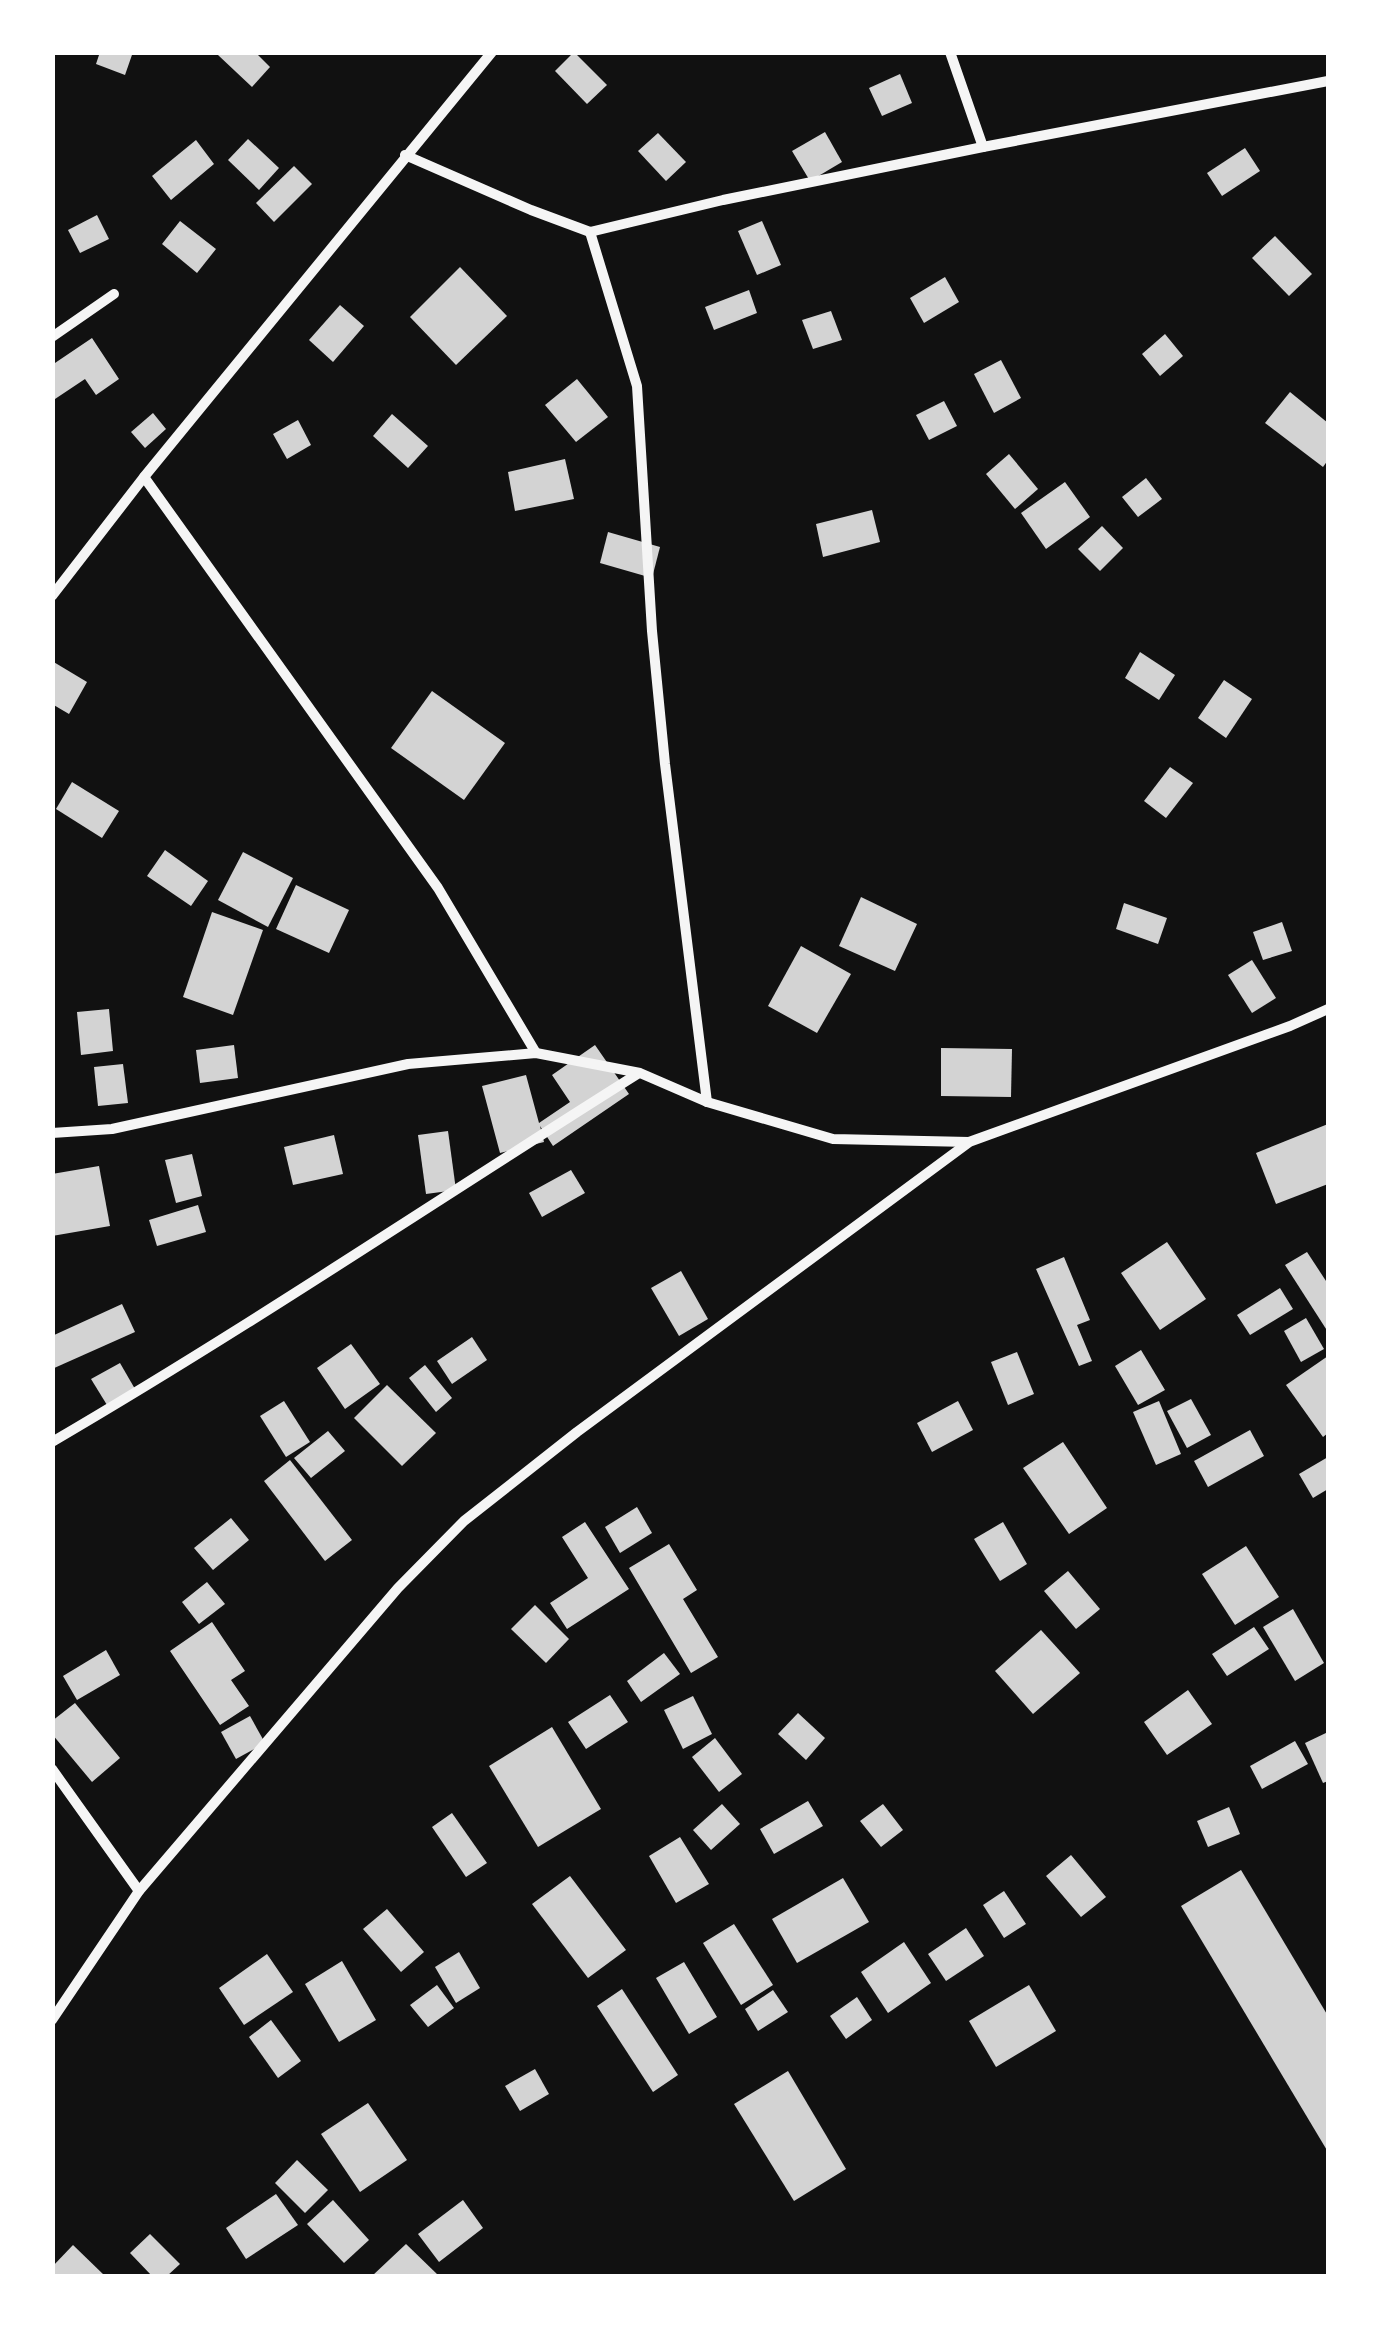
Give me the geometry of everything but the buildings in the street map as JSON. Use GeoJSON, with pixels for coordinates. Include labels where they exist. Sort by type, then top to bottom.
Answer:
{"type":"FeatureCollection","features":[{"type":"Feature","properties":{"kind":"street"},"geometry":{"type":"LineString","coordinates":[[52,596],[144,477],[492,52]]}},
{"type":"Feature","properties":{"kind":"street"},"geometry":{"type":"LineString","coordinates":[[950,52],[983,146]]}},
{"type":"Feature","properties":{"kind":"street"},"geometry":{"type":"LineString","coordinates":[[405,155],[590,232],[983,146],[1328,81]]}},
{"type":"Feature","properties":{"kind":"street"},"geometry":{"type":"LineString","coordinates":[[590,232],[636,386],[665,764],[708,1102]]}},
{"type":"Feature","properties":{"kind":"street"},"geometry":{"type":"LineString","coordinates":[[52,337],[114,294]]}},
{"type":"Feature","properties":{"kind":"street"},"geometry":{"type":"LineString","coordinates":[[144,477],[438,888],[536,1053]]}},
{"type":"Feature","properties":{"kind":"street"},"geometry":{"type":"LineString","coordinates":[[52,2020],[139,1891],[398,1588],[464,1522],[576,1432],[969,1142],[1328,1009]]}},
{"type":"Feature","properties":{"kind":"street"},"geometry":{"type":"LineString","coordinates":[[52,1133],[112,1130],[408,1064],[536,1053],[640,1073],[708,1102],[833,1140],[969,1142]]}},
{"type":"Feature","properties":{"kind":"street"},"geometry":{"type":"LineString","coordinates":[[52,1442],[199,1356],[410,1217],[640,1073]]}},
{"type":"Feature","properties":{"kind":"street"},"geometry":{"type":"LineString","coordinates":[[52,1769],[139,1891]]}}]}
